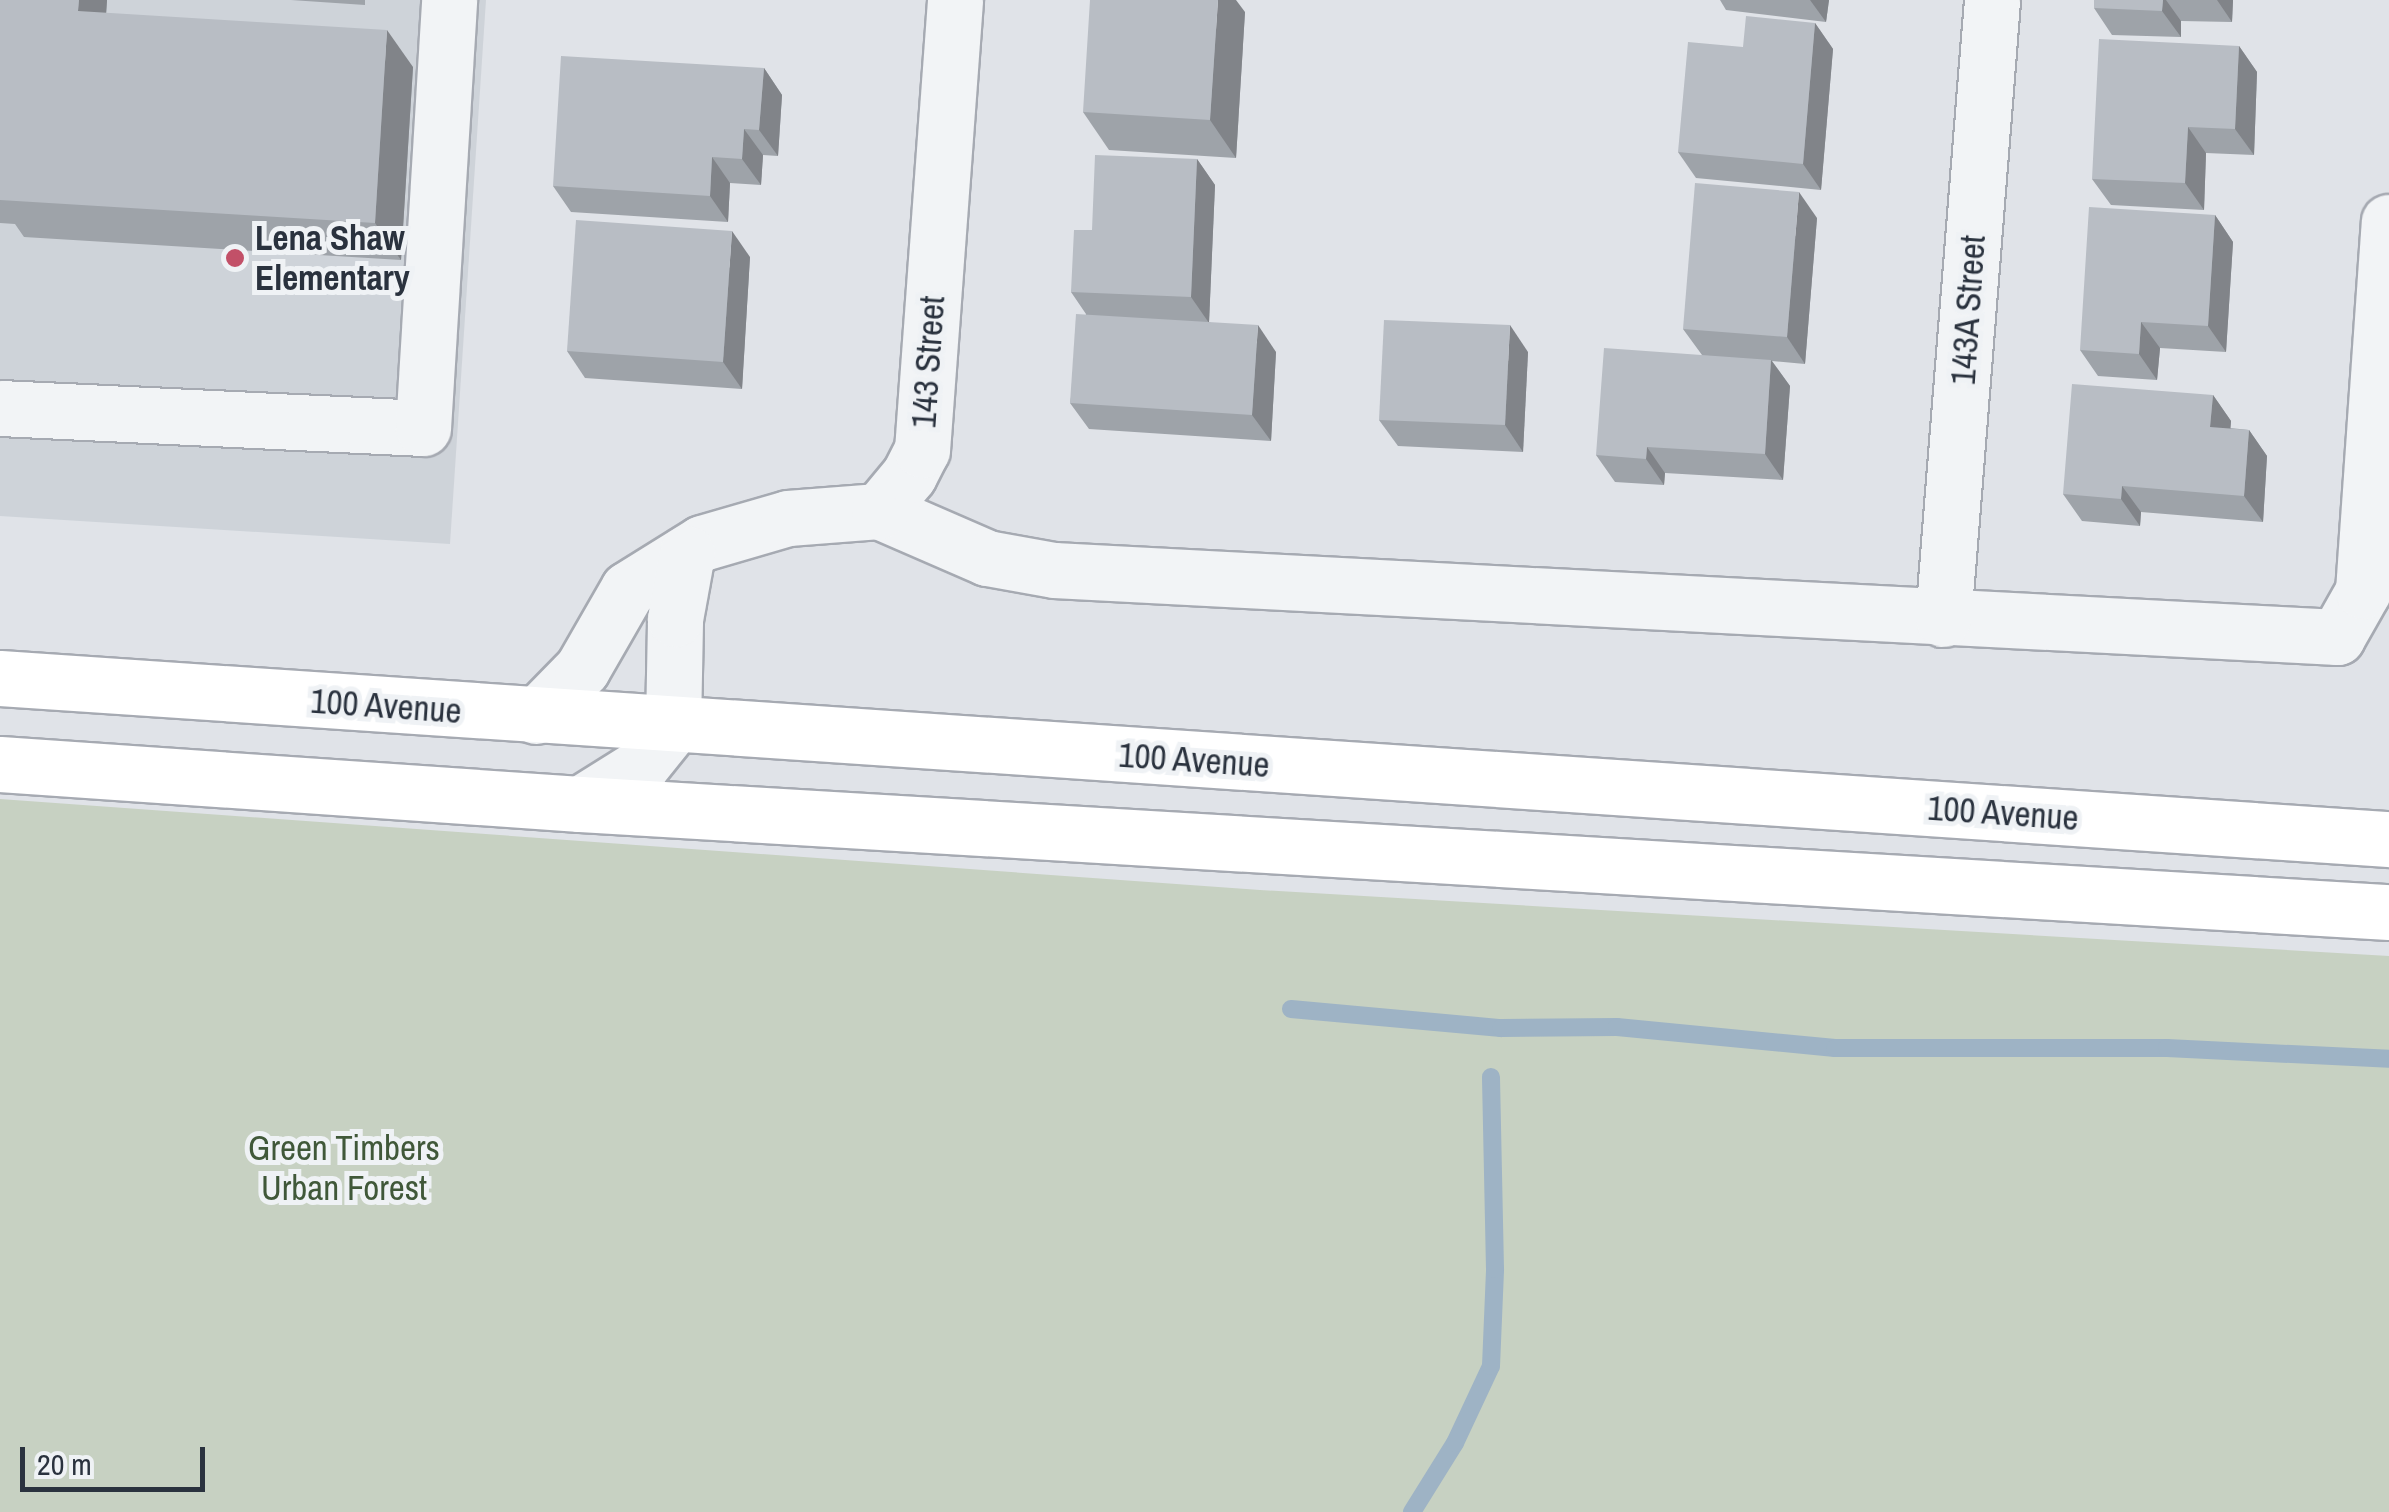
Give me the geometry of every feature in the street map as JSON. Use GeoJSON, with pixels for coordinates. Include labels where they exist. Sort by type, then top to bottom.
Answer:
{"type":"FeatureCollection","features":[{"type":"Feature","properties":{"kind":"main road","name":"100 Avenue"},"geometry":{"type":"LineString","coordinates":[[0,678],[2389,839]]}},
{"type":"Feature","properties":{"kind":"main road"},"geometry":{"type":"LineString","coordinates":[[0,764],[580,804],[2389,912]]}},
{"type":"Feature","properties":{"kind":"street"},"geometry":{"type":"LineString","coordinates":[[0,408],[422,428],[449,0]]}},
{"type":"Feature","properties":{"kind":"street","name":"143 Street"},"geometry":{"type":"LineString","coordinates":[[879,511],[922,450],[955,0]]}},
{"type":"Feature","properties":{"kind":"street","name":"143A Street"},"geometry":{"type":"LineString","coordinates":[[1943,620],[1992,0]]}},
{"type":"Feature","properties":{"kind":"street"},"geometry":{"type":"LineString","coordinates":[[536,716],[582,669],[628,590],[702,543],[788,518],[879,511],[987,558],[1054,570],[1943,620],[2336,636],[2363,591],[2389,222]]}},
{"type":"Feature","properties":{"kind":"street"},"geometry":{"type":"LineString","coordinates":[[580,804],[641,766],[674,726],[675,618],[687,553]]}},
{"type":"Feature","properties":{"kind":"shaded area","name":"Lena Shaw Elementary"},"geometry":{"type":"Polygon","coordinates":[[[0,0],[486,0],[450,544],[0,516],[0,0]]]}},
{"type":"Feature","properties":{"kind":"green space","name":"Green Timbers Urban Forest"},"geometry":{"type":"Polygon","coordinates":[[[0,799],[1260,890],[2389,956],[2389,1512],[0,1512],[0,799]]]}},
{"type":"Feature","properties":{"kind":"building"},"geometry":{"type":"Polygon","coordinates":[[[0,0],[79,0],[78,11],[387,30],[375,223],[0,200],[0,0]]]}},
{"type":"Feature","properties":{"kind":"building"},"geometry":{"type":"Polygon","coordinates":[[[1090,0],[1218,0],[1210,120],[1083,112],[1090,0]]]}},
{"type":"Feature","properties":{"kind":"building"},"geometry":{"type":"Polygon","coordinates":[[[2094,0],[2163,0],[2162,11],[2094,8],[2094,0]]]}},
{"type":"Feature","properties":{"kind":"building"},"geometry":{"type":"Polygon","coordinates":[[[1746,16],[1815,23],[1803,164],[1678,152],[1688,42],[1743,47],[1746,16]]]}},
{"type":"Feature","properties":{"kind":"building"},"geometry":{"type":"Polygon","coordinates":[[[2099,39],[2239,46],[2235,129],[2188,127],[2185,183],[2092,179],[2099,39]]]}},
{"type":"Feature","properties":{"kind":"building"},"geometry":{"type":"Polygon","coordinates":[[[561,56],[764,68],[759,130],[744,129],[742,159],[712,157],[710,196],[553,186],[561,56]]]}},
{"type":"Feature","properties":{"kind":"building"},"geometry":{"type":"Polygon","coordinates":[[[1095,155],[1197,159],[1191,297],[1071,292],[1074,230],[1092,230],[1095,155]]]}},
{"type":"Feature","properties":{"kind":"building"},"geometry":{"type":"Polygon","coordinates":[[[1695,183],[1799,192],[1787,337],[1683,329],[1695,183]]]}},
{"type":"Feature","properties":{"kind":"building"},"geometry":{"type":"Polygon","coordinates":[[[2089,207],[2215,215],[2208,326],[2141,322],[2139,354],[2080,350],[2089,207]]]}},
{"type":"Feature","properties":{"kind":"building"},"geometry":{"type":"Polygon","coordinates":[[[576,220],[732,231],[723,362],[567,351],[576,220]]]}},
{"type":"Feature","properties":{"kind":"building"},"geometry":{"type":"Polygon","coordinates":[[[1076,314],[1258,325],[1252,415],[1070,403],[1076,314]]]}},
{"type":"Feature","properties":{"kind":"building"},"geometry":{"type":"Polygon","coordinates":[[[1384,320],[1510,325],[1505,425],[1379,420],[1384,320]]]}},
{"type":"Feature","properties":{"kind":"building"},"geometry":{"type":"Polygon","coordinates":[[[1604,348],[1771,360],[1765,454],[1647,447],[1646,459],[1596,455],[1604,348]]]}},
{"type":"Feature","properties":{"kind":"building"},"geometry":{"type":"Polygon","coordinates":[[[2072,384],[2213,395],[2210,427],[2249,430],[2244,496],[2122,486],[2121,499],[2063,494],[2072,384]]]}},
{"type":"Feature","properties":{"kind":"waterway"},"geometry":{"type":"LineString","coordinates":[[1291,1009],[1501,1028],[1617,1027],[1835,1048],[2167,1048],[2389,1059]]}},
{"type":"Feature","properties":{"kind":"waterway"},"geometry":{"type":"LineString","coordinates":[[1412,1512],[1455,1443],[1491,1366],[1495,1269],[1491,1077]]}},
{"type":"Feature","properties":{"kind":"place","name":"Lena Shaw Elementary"},"geometry":{"type":"Point","coordinates":[235,258]}}]}
